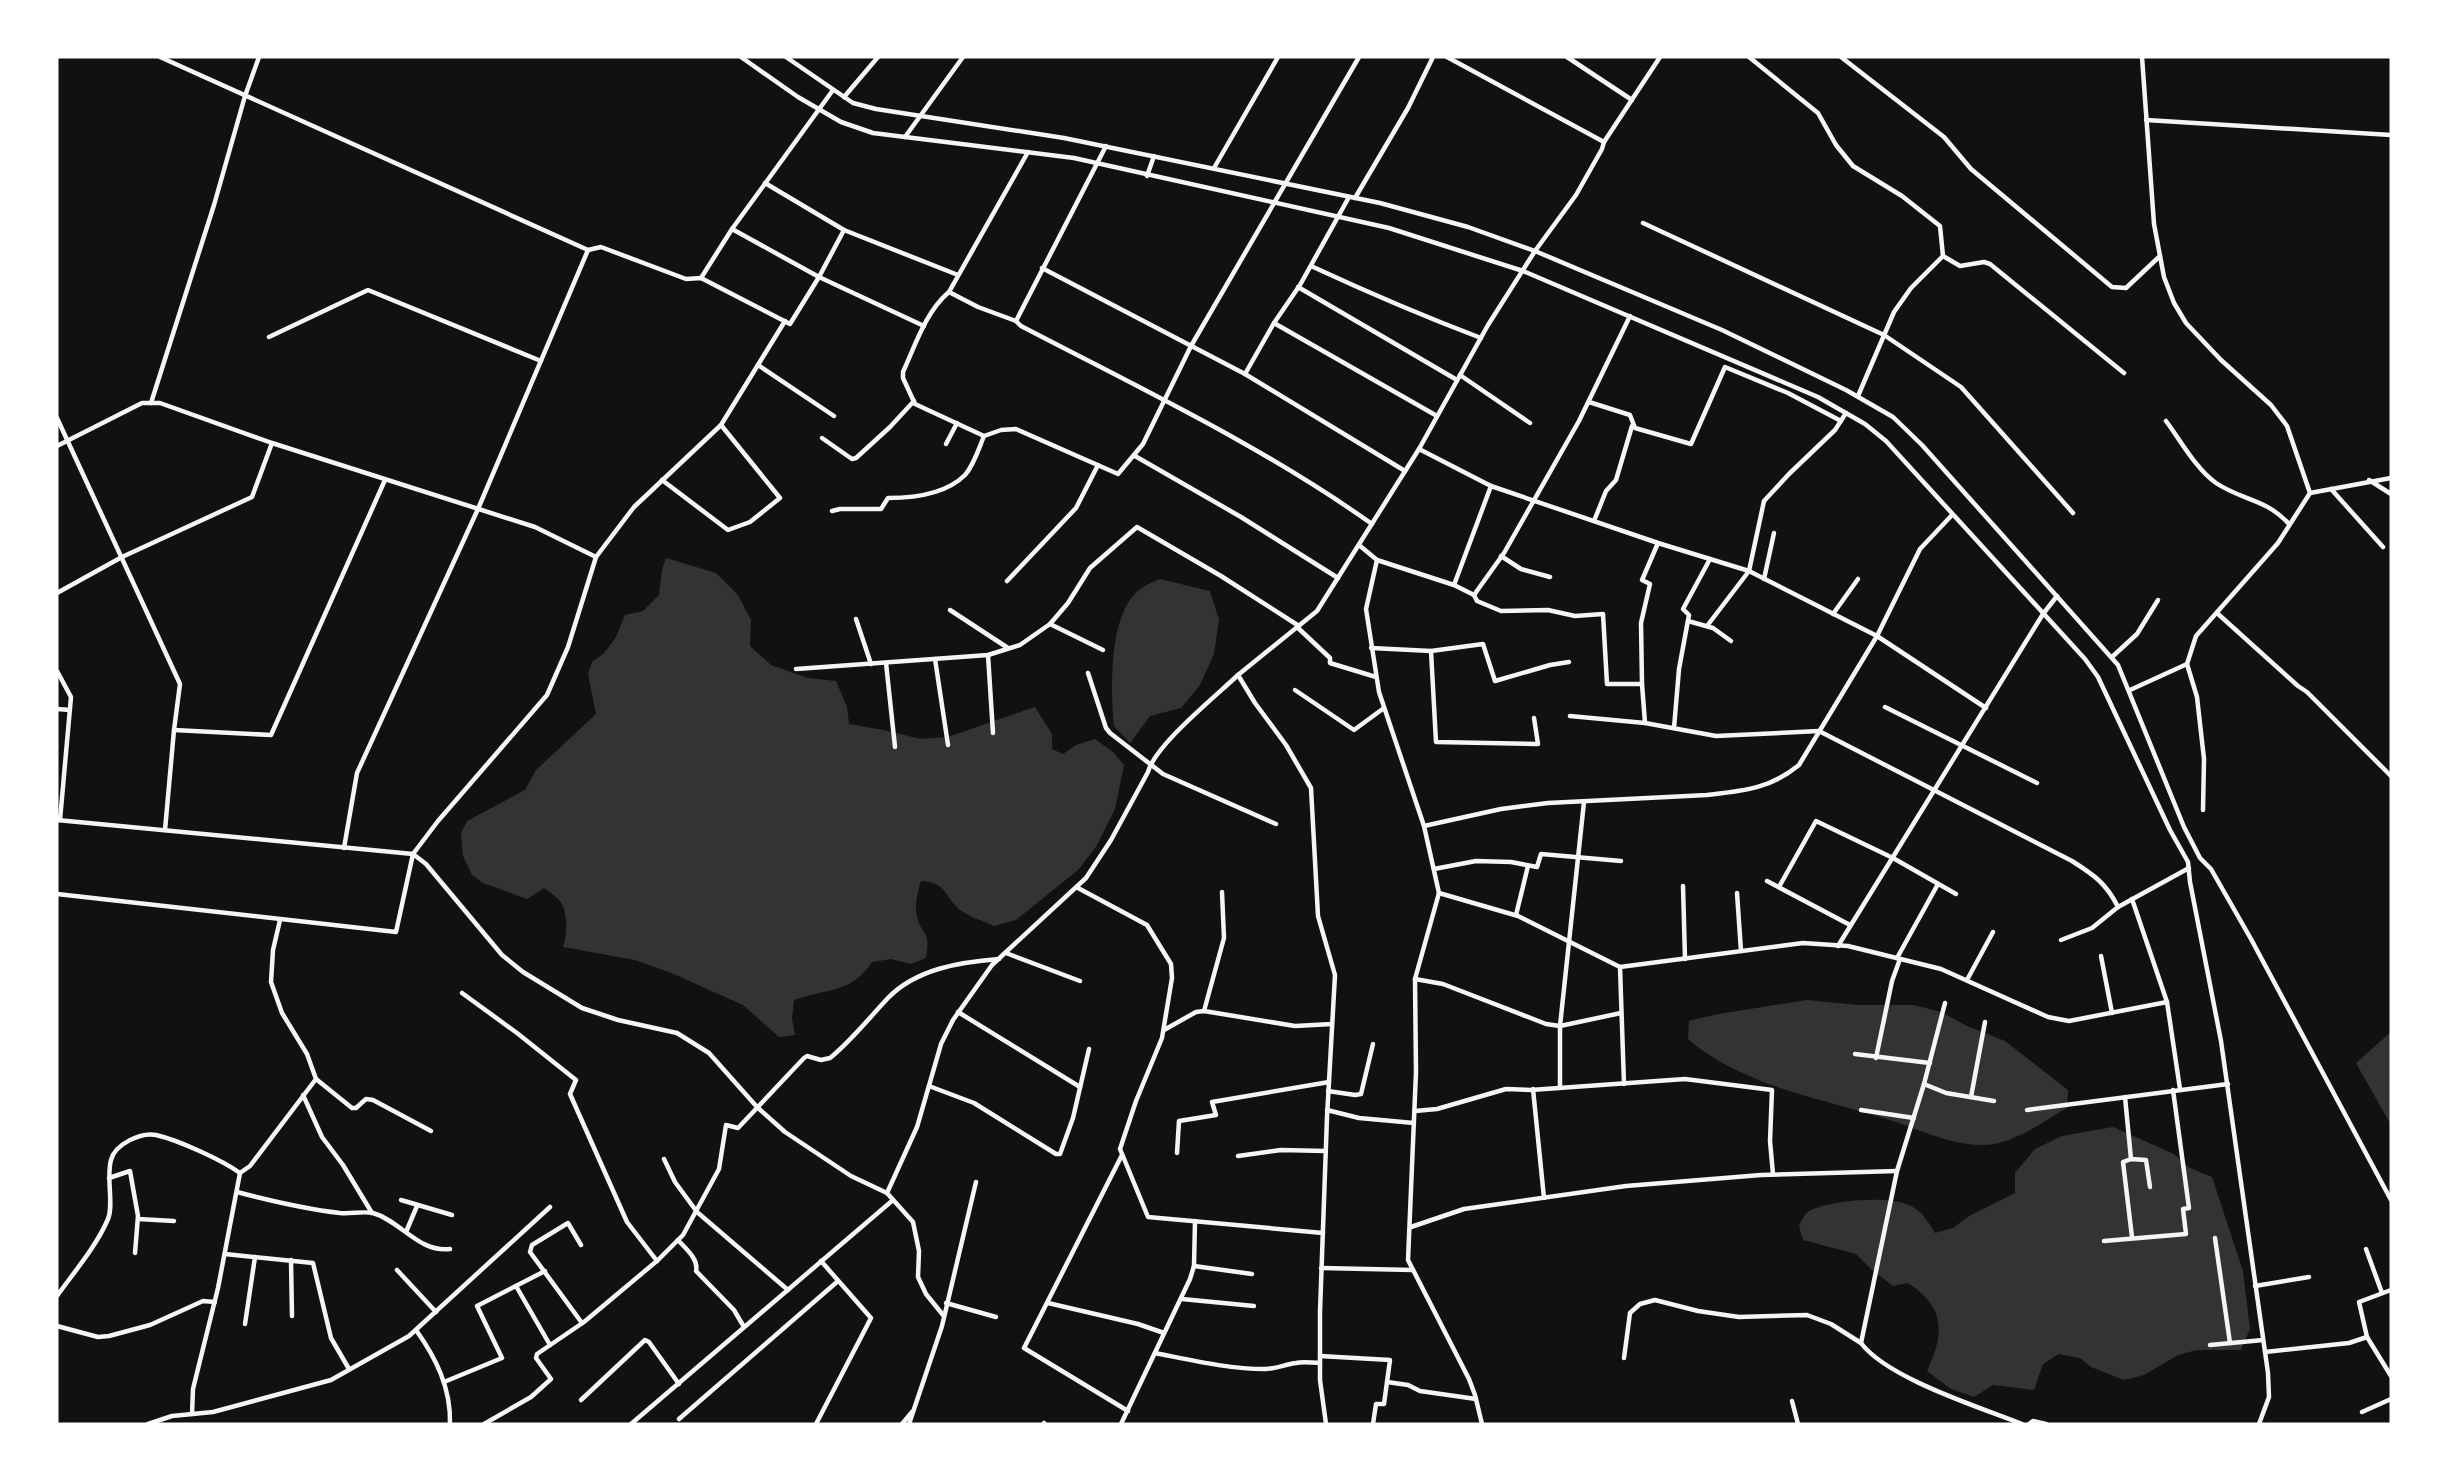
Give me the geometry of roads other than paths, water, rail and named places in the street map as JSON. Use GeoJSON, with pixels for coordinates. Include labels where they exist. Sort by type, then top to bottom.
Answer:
{"type":"FeatureCollection","features":[{"type":"Feature","properties":{"kind":"street"},"geometry":{"type":"LineString","coordinates":[[160,57],[588,250],[601,247],[686,279],[701,278],[790,324],[844,230]]}},
{"type":"Feature","properties":{"kind":"street"},"geometry":{"type":"LineString","coordinates":[[151,403],[259,57]]}},
{"type":"Feature","properties":{"kind":"street"},"geometry":{"type":"LineString","coordinates":[[741,57],[841,122],[873,133],[1074,158],[1389,228],[1523,270],[1818,397],[1865,424],[1886,441],[2098,677],[2188,865],[2228,1084],[2265,1352],[2269,1397],[2259,1424]]}},
{"type":"Feature","properties":{"kind":"street"},"geometry":{"type":"LineString","coordinates":[[786,57],[853,103],[876,109],[1106,146],[1352,197],[1468,227],[1535,251],[1722,330],[1858,396],[1893,417],[1922,445],[2118,665],[2184,827],[2200,858],[2211,869],[2251,939],[2391,1200]]}},
{"type":"Feature","properties":{"kind":"street"},"geometry":{"type":"LineString","coordinates":[[844,97],[878,57]]}},
{"type":"Feature","properties":{"kind":"street"},"geometry":{"type":"LineString","coordinates":[[905,137],[963,57]]}},
{"type":"Feature","properties":{"kind":"street"},"geometry":{"type":"LineString","coordinates":[[1214,168],[1278,57]]}},
{"type":"Feature","properties":{"kind":"street"},"geometry":{"type":"LineString","coordinates":[[832,511],[881,508],[888,498],[920,497],[952,483],[965,474],[984,436],[1001,429],[1016,429],[1118,474],[1135,456],[1191,346],[1359,57]]}},
{"type":"Feature","properties":{"kind":"street"},"geometry":{"type":"LineString","coordinates":[[1245,374],[1274,323],[1311,266],[1338,216],[1408,108],[1433,57]]}},
{"type":"Feature","properties":{"kind":"street"},"geometry":{"type":"LineString","coordinates":[[1447,57],[1604,142]]}},
{"type":"Feature","properties":{"kind":"street"},"geometry":{"type":"LineString","coordinates":[[1567,57],[1632,100]]}},
{"type":"Feature","properties":{"kind":"street"},"geometry":{"type":"LineString","coordinates":[[1749,57],[1818,113],[1836,145],[1853,166],[1902,196],[1940,226],[1943,256]]}},
{"type":"Feature","properties":{"kind":"street"},"geometry":{"type":"LineString","coordinates":[[1840,57],[1944,137],[1971,169],[2112,287],[2126,288],[2160,256]]}},
{"type":"Feature","properties":{"kind":"street"},"geometry":{"type":"LineString","coordinates":[[2142,57],[2154,224],[2160,256],[2174,303],[2186,323],[2221,360],[2271,405],[2287,426],[2310,493]]}},
{"type":"Feature","properties":{"kind":"street"},"geometry":{"type":"LineString","coordinates":[[887,1193],[917,1127],[941,1044],[958,1012],[992,965],[1078,888],[1111,840],[1148,772],[1150,764],[1171,739],[1238,675],[1317,611],[1419,448],[1481,338],[1523,270],[1576,195],[1604,142],[1658,59]]}},
{"type":"Feature","properties":{"kind":"street"},"geometry":{"type":"LineString","coordinates":[[701,278],[732,228],[834,90]]}},
{"type":"Feature","properties":{"kind":"street"},"geometry":{"type":"LineString","coordinates":[[2146,120],[2391,135]]}},
{"type":"Feature","properties":{"kind":"street"},"geometry":{"type":"LineString","coordinates":[[1016,321],[1106,146]]}},
{"type":"Feature","properties":{"kind":"street"},"geometry":{"type":"LineString","coordinates":[[984,436],[915,404],[903,378],[903,372],[924,326],[943,297],[949,292],[1028,152]]}},
{"type":"Feature","properties":{"kind":"street"},"geometry":{"type":"LineString","coordinates":[[1147,176],[1154,156]]}},
{"type":"Feature","properties":{"kind":"street"},"geometry":{"type":"LineString","coordinates":[[765,183],[844,230],[958,275]]}},
{"type":"Feature","properties":{"kind":"street"},"geometry":{"type":"LineString","coordinates":[[1643,223],[1884,335],[1961,387],[1989,422],[2073,513]]}},
{"type":"Feature","properties":{"kind":"street"},"geometry":{"type":"LineString","coordinates":[[732,228],[819,277],[924,326]]}},
{"type":"Feature","properties":{"kind":"street"},"geometry":{"type":"LineString","coordinates":[[344,848],[357,773],[478,508],[588,250]]}},
{"type":"Feature","properties":{"kind":"street"},"geometry":{"type":"LineString","coordinates":[[1858,396],[1894,312],[1911,288],[1943,256]]}},
{"type":"Feature","properties":{"kind":"street"},"geometry":{"type":"LineString","coordinates":[[1943,256],[1960,266],[1974,266],[1984,262],[1990,264],[2124,374]]}},
{"type":"Feature","properties":{"kind":"street"},"geometry":{"type":"LineString","coordinates":[[1311,266],[1373,295],[1397,302],[1422,315],[1481,338]]}},
{"type":"Feature","properties":{"kind":"street"},"geometry":{"type":"LineString","coordinates":[[1042,268],[1245,374],[1405,471]]}},
{"type":"Feature","properties":{"kind":"street"},"geometry":{"type":"LineString","coordinates":[[1298,287],[1457,380]]}},
{"type":"Feature","properties":{"kind":"street"},"geometry":{"type":"LineString","coordinates":[[268,337],[368,290],[541,361]]}},
{"type":"Feature","properties":{"kind":"street"},"geometry":{"type":"LineString","coordinates":[[949,292],[978,307],[1016,321],[1021,326],[1222,430],[1372,524]]}},
{"type":"Feature","properties":{"kind":"street"},"geometry":{"type":"LineString","coordinates":[[1474,595],[1501,556],[1588,402],[1630,316]]}},
{"type":"Feature","properties":{"kind":"street"},"geometry":{"type":"LineString","coordinates":[[57,894],[396,932],[413,854],[438,821],[546,695],[568,647],[596,557],[634,507],[721,425],[785,321]]}},
{"type":"Feature","properties":{"kind":"street"},"geometry":{"type":"LineString","coordinates":[[1274,323],[1437,416]]}},
{"type":"Feature","properties":{"kind":"street"},"geometry":{"type":"LineString","coordinates":[[758,365],[834,416]]}},
{"type":"Feature","properties":{"kind":"street"},"geometry":{"type":"LineString","coordinates":[[1632,426],[1691,444],[1725,367],[1788,393],[1841,421]]}},
{"type":"Feature","properties":{"kind":"street"},"geometry":{"type":"LineString","coordinates":[[1460,375],[1530,423]]}},
{"type":"Feature","properties":{"kind":"street"},"geometry":{"type":"LineString","coordinates":[[822,438],[852,459],[856,459],[914,401]]}},
{"type":"Feature","properties":{"kind":"street"},"geometry":{"type":"LineString","coordinates":[[1588,402],[1633,419],[1616,480],[1606,492],[1594,521]]}},
{"type":"Feature","properties":{"kind":"street"},"geometry":{"type":"LineString","coordinates":[[57,446],[128,408],[142,403],[160,403],[272,443],[534,527],[596,557]]}},
{"type":"Feature","properties":{"kind":"street"},"geometry":{"type":"LineString","coordinates":[[1707,626],[1749,571],[1764,501],[1835,430],[1846,413]]}},
{"type":"Feature","properties":{"kind":"street"},"geometry":{"type":"LineString","coordinates":[[57,418],[180,684],[165,830]]}},
{"type":"Feature","properties":{"kind":"street"},"geometry":{"type":"LineString","coordinates":[[2166,421],[2199,465],[2215,482],[2231,491],[2260,501],[2278,512],[2289,524]]}},
{"type":"Feature","properties":{"kind":"street"},"geometry":{"type":"LineString","coordinates":[[946,444],[957,423]]}},
{"type":"Feature","properties":{"kind":"street"},"geometry":{"type":"LineString","coordinates":[[662,480],[728,531],[750,522],[780,498],[721,425]]}},
{"type":"Feature","properties":{"kind":"street"},"geometry":{"type":"LineString","coordinates":[[57,592],[122,557],[252,497],[272,443]]}},
{"type":"Feature","properties":{"kind":"street"},"geometry":{"type":"LineString","coordinates":[[1419,448],[1491,486],[1658,543],[1749,571],[1877,636],[1986,708]]}},
{"type":"Feature","properties":{"kind":"street"},"geometry":{"type":"LineString","coordinates":[[1135,456],[1241,517],[1338,578]]}},
{"type":"Feature","properties":{"kind":"street"},"geometry":{"type":"LineString","coordinates":[[1007,581],[1076,508],[1098,465]]}},
{"type":"Feature","properties":{"kind":"street"},"geometry":{"type":"LineString","coordinates":[[2203,810],[2204,759],[2197,697],[2187,664],[2196,636],[2278,543],[2310,493],[2369,480],[2391,478]]}},
{"type":"Feature","properties":{"kind":"street"},"geometry":{"type":"LineString","coordinates":[[174,730],[271,735],[385,480]]}},
{"type":"Feature","properties":{"kind":"street"},"geometry":{"type":"LineString","coordinates":[[2369,480],[2391,494]]}},
{"type":"Feature","properties":{"kind":"street"},"geometry":{"type":"LineString","coordinates":[[1454,585],[1491,486]]}},
{"type":"Feature","properties":{"kind":"street"},"geometry":{"type":"LineString","coordinates":[[2331,489],[2383,547]]}},
{"type":"Feature","properties":{"kind":"street"},"geometry":{"type":"LineString","coordinates":[[1424,826],[1501,809],[1548,803],[1707,795],[1760,787],[1783,778],[1798,765],[1877,636],[1920,549],[1952,515]]}},
{"type":"Feature","properties":{"kind":"street"},"geometry":{"type":"LineString","coordinates":[[796,669],[988,655],[1020,645],[1050,624],[1068,603],[1090,568],[1137,527],[1221,576],[1298,626],[1330,658],[1330,663],[1376,677]]}},
{"type":"Feature","properties":{"kind":"street"},"geometry":{"type":"LineString","coordinates":[[1764,579],[1774,533]]}},
{"type":"Feature","properties":{"kind":"street"},"geometry":{"type":"LineString","coordinates":[[1645,723],[1641,623],[1650,584],[1642,580],[1658,543]]}},
{"type":"Feature","properties":{"kind":"street"},"geometry":{"type":"LineString","coordinates":[[1359,545],[1377,560],[1454,585],[1474,595],[1477,601],[1501,611],[1548,610],[1575,616],[1603,614],[1606,684],[1642,684]]}},
{"type":"Feature","properties":{"kind":"street"},"geometry":{"type":"LineString","coordinates":[[1501,556],[1521,569],[1550,577]]}},
{"type":"Feature","properties":{"kind":"street"},"geometry":{"type":"LineString","coordinates":[[1674,728],[1679,669],[1689,615],[1683,609],[1710,559]]}},
{"type":"Feature","properties":{"kind":"street"},"geometry":{"type":"LineString","coordinates":[[1377,560],[1366,609],[1376,677],[1384,708],[1424,826],[1440,893],[1415,979],[1415,1111],[1408,1260],[1468,1379],[1482,1424]]}},
{"type":"Feature","properties":{"kind":"street"},"geometry":{"type":"LineString","coordinates":[[1833,614],[1858,579]]}},
{"type":"Feature","properties":{"kind":"street"},"geometry":{"type":"LineString","coordinates":[[1838,946],[2043,614],[2057,596]]}},
{"type":"Feature","properties":{"kind":"street"},"geometry":{"type":"LineString","coordinates":[[2112,657],[2136,634],[2158,600]]}},
{"type":"Feature","properties":{"kind":"street"},"geometry":{"type":"LineString","coordinates":[[950,610],[1008,648]]}},
{"type":"Feature","properties":{"kind":"street"},"geometry":{"type":"LineString","coordinates":[[2217,614],[2307,692],[2391,776]]}},
{"type":"Feature","properties":{"kind":"street"},"geometry":{"type":"LineString","coordinates":[[856,619],[871,664]]}},
{"type":"Feature","properties":{"kind":"street"},"geometry":{"type":"LineString","coordinates":[[1688,621],[1707,626],[1731,641]]}},
{"type":"Feature","properties":{"kind":"street"},"geometry":{"type":"LineString","coordinates":[[1050,624],[1103,650]]}},
{"type":"Feature","properties":{"kind":"street"},"geometry":{"type":"LineString","coordinates":[[1371,648],[1431,651],[1483,644],[1495,681],[1550,665],[1569,662]]}},
{"type":"Feature","properties":{"kind":"street"},"geometry":{"type":"LineString","coordinates":[[1431,651],[1436,742],[1538,744],[1534,718]]}},
{"type":"Feature","properties":{"kind":"street"},"geometry":{"type":"LineString","coordinates":[[988,655],[993,733]]}},
{"type":"Feature","properties":{"kind":"street"},"geometry":{"type":"LineString","coordinates":[[935,659],[948,745]]}},
{"type":"Feature","properties":{"kind":"street"},"geometry":{"type":"LineString","coordinates":[[886,663],[895,747]]}},
{"type":"Feature","properties":{"kind":"street"},"geometry":{"type":"LineString","coordinates":[[2130,690],[2187,664]]}},
{"type":"Feature","properties":{"kind":"street"},"geometry":{"type":"LineString","coordinates":[[57,671],[71,697],[59,820],[413,854],[426,864],[502,955],[515,967],[582,1008],[618,1020],[677,1033],[709,1053],[757,1107],[785,1132],[851,1176],[887,1193],[913,1222],[919,1251],[918,1277],[926,1294],[943,1315]]}},
{"type":"Feature","properties":{"kind":"street"},"geometry":{"type":"LineString","coordinates":[[1088,673],[1106,728],[1150,764],[1163,774],[1276,824]]}},
{"type":"Feature","properties":{"kind":"street"},"geometry":{"type":"LineString","coordinates":[[1238,675],[1255,703],[1286,745],[1311,788],[1318,916],[1335,975],[1321,1268],[1320,1380],[1326,1424]]}},
{"type":"Feature","properties":{"kind":"street"},"geometry":{"type":"LineString","coordinates":[[1295,690],[1354,730],[1384,708]]}},
{"type":"Feature","properties":{"kind":"street"},"geometry":{"type":"LineString","coordinates":[[1885,707],[2037,783]]}},
{"type":"Feature","properties":{"kind":"street"},"geometry":{"type":"LineString","coordinates":[[57,709],[70,710]]}},
{"type":"Feature","properties":{"kind":"street"},"geometry":{"type":"LineString","coordinates":[[1570,716],[1645,723],[1716,736],[1819,731],[2072,861],[2101,881],[2118,907]]}},
{"type":"Feature","properties":{"kind":"street"},"geometry":{"type":"LineString","coordinates":[[1560,1088],[1560,1026],[1571,942],[1584,802]]}},
{"type":"Feature","properties":{"kind":"street"},"geometry":{"type":"LineString","coordinates":[[1779,887],[1816,821],[1893,858],[1956,894]]}},
{"type":"Feature","properties":{"kind":"street"},"geometry":{"type":"LineString","coordinates":[[1434,869],[1476,861],[1511,862],[1537,867],[1541,854],[1621,861]]}},
{"type":"Feature","properties":{"kind":"street"},"geometry":{"type":"LineString","coordinates":[[2061,940],[2092,928],[2118,907],[2200,858]]}},
{"type":"Feature","properties":{"kind":"street"},"geometry":{"type":"LineString","coordinates":[[1515,915],[1528,866]]}},
{"type":"Feature","properties":{"kind":"street"},"geometry":{"type":"LineString","coordinates":[[1767,881],[1850,925]]}},
{"type":"Feature","properties":{"kind":"street"},"geometry":{"type":"LineString","coordinates":[[1876,1058],[1898,959],[1938,884]]}},
{"type":"Feature","properties":{"kind":"street"},"geometry":{"type":"LineString","coordinates":[[1683,886],[1685,958]]}},
{"type":"Feature","properties":{"kind":"street"},"geometry":{"type":"LineString","coordinates":[[1078,888],[1147,925],[1171,964],[1173,978],[1164,1030],[1120,1149],[1148,1217],[1323,1233]]}},
{"type":"Feature","properties":{"kind":"street"},"geometry":{"type":"LineString","coordinates":[[1204,1011],[1224,938],[1222,892]]}},
{"type":"Feature","properties":{"kind":"street"},"geometry":{"type":"LineString","coordinates":[[1440,893],[1515,915],[1620,968],[1803,943],[1838,946],[1941,969],[2048,1017],[2069,1021],[2167,1002]]}},
{"type":"Feature","properties":{"kind":"street"},"geometry":{"type":"LineString","coordinates":[[1737,893],[1741,951]]}},
{"type":"Feature","properties":{"kind":"street"},"geometry":{"type":"LineString","coordinates":[[2132,899],[2167,1002],[2180,1089]]}},
{"type":"Feature","properties":{"kind":"street"},"geometry":{"type":"LineString","coordinates":[[280,920],[273,950],[271,982],[282,1013],[307,1054],[316,1079],[352,1108],[356,1108],[366,1099],[374,1100],[431,1131]]}},
{"type":"Feature","properties":{"kind":"street"},"geometry":{"type":"LineString","coordinates":[[1967,980],[1993,932]]}},
{"type":"Feature","properties":{"kind":"street"},"geometry":{"type":"LineString","coordinates":[[1006,953],[1080,981]]}},
{"type":"Feature","properties":{"kind":"street"},"geometry":{"type":"LineString","coordinates":[[2101,956],[2112,1013]]}},
{"type":"Feature","properties":{"kind":"street"},"geometry":{"type":"LineString","coordinates":[[484,1424],[531,1397],[551,1378],[536,1358],[537,1354],[582,1323],[657,1261],[678,1240],[697,1212],[719,1169],[726,1125],[738,1128],[807,1056],[821,1060],[830,1058],[888,998],[911,980],[946,967],[999,959]]}},
{"type":"Feature","properties":{"kind":"street"},"geometry":{"type":"LineString","coordinates":[[1620,968],[1624,1084]]}},
{"type":"Feature","properties":{"kind":"street"},"geometry":{"type":"LineString","coordinates":[[1415,979],[1443,984],[1533,1019],[1560,1026],[1621,1013]]}},
{"type":"Feature","properties":{"kind":"street"},"geometry":{"type":"LineString","coordinates":[[462,993],[518,1033],[576,1080],[570,1094],[607,1180],[627,1222],[657,1261]]}},
{"type":"Feature","properties":{"kind":"street"},"geometry":{"type":"LineString","coordinates":[[1861,1343],[1897,1171],[1930,1063],[1945,1003]]}},
{"type":"Feature","properties":{"kind":"street"},"geometry":{"type":"LineString","coordinates":[[1164,1030],[1196,1012],[1204,1011],[1300,1027],[1332,1024]]}},
{"type":"Feature","properties":{"kind":"street"},"geometry":{"type":"LineString","coordinates":[[958,1012],[1080,1087]]}},
{"type":"Feature","properties":{"kind":"street"},"geometry":{"type":"LineString","coordinates":[[1971,1097],[1985,1022]]}},
{"type":"Feature","properties":{"kind":"street"},"geometry":{"type":"LineString","coordinates":[[1328,1091],[1361,1094],[1373,1044]]}},
{"type":"Feature","properties":{"kind":"street"},"geometry":{"type":"LineString","coordinates":[[929,1086],[974,1103],[1056,1154],[1060,1154],[1068,1135],[1089,1049]]}},
{"type":"Feature","properties":{"kind":"street"},"geometry":{"type":"LineString","coordinates":[[1855,1054],[1930,1063]]}},
{"type":"Feature","properties":{"kind":"street"},"geometry":{"type":"LineString","coordinates":[[192,1414],[194,1389],[215,1302],[240,1173],[250,1166],[316,1079]]}},
{"type":"Feature","properties":{"kind":"street"},"geometry":{"type":"LineString","coordinates":[[1415,1111],[1437,1109],[1506,1089],[1560,1088],[1685,1079],[1772,1089],[1770,1141],[1773,1174]]}},
{"type":"Feature","properties":{"kind":"street"},"geometry":{"type":"LineString","coordinates":[[1177,1154],[1179,1121],[1216,1115],[1212,1102],[1329,1082]]}},
{"type":"Feature","properties":{"kind":"street"},"geometry":{"type":"LineString","coordinates":[[1924,1084],[1946,1093],[1994,1101]]}},
{"type":"Feature","properties":{"kind":"street"},"geometry":{"type":"LineString","coordinates":[[2027,1110],[2228,1084]]}},
{"type":"Feature","properties":{"kind":"street"},"geometry":{"type":"LineString","coordinates":[[1533,1089],[1544,1197]]}},
{"type":"Feature","properties":{"kind":"street"},"geometry":{"type":"LineString","coordinates":[[2104,1241],[2186,1234],[2183,1209],[2189,1208],[2173,1090]]}},
{"type":"Feature","properties":{"kind":"street"},"geometry":{"type":"LineString","coordinates":[[303,1095],[321,1137],[343,1165],[372,1213]]}},
{"type":"Feature","properties":{"kind":"street"},"geometry":{"type":"LineString","coordinates":[[2125,1097],[2131,1160]]}},
{"type":"Feature","properties":{"kind":"street"},"geometry":{"type":"LineString","coordinates":[[1327,1110],[1359,1118],[1414,1123]]}},
{"type":"Feature","properties":{"kind":"street"},"geometry":{"type":"LineString","coordinates":[[1860,1110],[1914,1118]]}},
{"type":"Feature","properties":{"kind":"street"},"geometry":{"type":"LineString","coordinates":[[57,1296],[109,1217],[111,1157],[123,1144],[140,1136],[155,1135],[228,1165],[240,1173]]}},
{"type":"Feature","properties":{"kind":"street"},"geometry":{"type":"LineString","coordinates":[[1238,1156],[1281,1150],[1326,1151]]}},
{"type":"Feature","properties":{"kind":"street"},"geometry":{"type":"LineString","coordinates":[[1122,1155],[1024,1348],[1128,1411]]}},
{"type":"Feature","properties":{"kind":"street"},"geometry":{"type":"LineString","coordinates":[[664,1160],[675,1182],[697,1212],[788,1290]]}},
{"type":"Feature","properties":{"kind":"street"},"geometry":{"type":"LineString","coordinates":[[2132,1237],[2123,1162],[2146,1160],[2150,1187]]}},
{"type":"Feature","properties":{"kind":"street"},"geometry":{"type":"LineString","coordinates":[[109,1178],[130,1171],[138,1219],[135,1253]]}},
{"type":"Feature","properties":{"kind":"street"},"geometry":{"type":"LineString","coordinates":[[1411,1227],[1464,1209],[1626,1186],[1773,1174],[1897,1171]]}},
{"type":"Feature","properties":{"kind":"street"},"geometry":{"type":"LineString","coordinates":[[909,1424],[942,1326],[976,1182]]}},
{"type":"Feature","properties":{"kind":"street"},"geometry":{"type":"LineString","coordinates":[[237,1192],[278,1203],[341,1213],[372,1213],[432,1249],[450,1250]]}},
{"type":"Feature","properties":{"kind":"street"},"geometry":{"type":"LineString","coordinates":[[401,1200],[452,1215]]}},
{"type":"Feature","properties":{"kind":"street"},"geometry":{"type":"LineString","coordinates":[[631,1424],[893,1200]]}},
{"type":"Feature","properties":{"kind":"street"},"geometry":{"type":"LineString","coordinates":[[406,1232],[417,1206]]}},
{"type":"Feature","properties":{"kind":"street"},"geometry":{"type":"LineString","coordinates":[[148,1424],[192,1414],[213,1412],[330,1380],[416,1330],[550,1207]]}},
{"type":"Feature","properties":{"kind":"street"},"geometry":{"type":"LineString","coordinates":[[138,1219],[174,1221]]}},
{"type":"Feature","properties":{"kind":"street"},"geometry":{"type":"LineString","coordinates":[[1131,1424],[1123,1421],[1182,1299],[1194,1266],[1195,1221]]}},
{"type":"Feature","properties":{"kind":"street"},"geometry":{"type":"LineString","coordinates":[[581,1245],[568,1223],[532,1245],[530,1252],[582,1323]]}},
{"type":"Feature","properties":{"kind":"street"},"geometry":{"type":"LineString","coordinates":[[2215,1238],[2230,1343]]}},
{"type":"Feature","properties":{"kind":"street"},"geometry":{"type":"LineString","coordinates":[[678,1240],[695,1260],[698,1266],[696,1271],[734,1310],[744,1327]]}},
{"type":"Feature","properties":{"kind":"street"},"geometry":{"type":"LineString","coordinates":[[2366,1250],[2382,1293]]}},
{"type":"Feature","properties":{"kind":"street"},"geometry":{"type":"LineString","coordinates":[[225,1254],[313,1263],[331,1338],[349,1369]]}},
{"type":"Feature","properties":{"kind":"street"},"geometry":{"type":"LineString","coordinates":[[245,1324],[255,1257]]}},
{"type":"Feature","properties":{"kind":"street"},"geometry":{"type":"LineString","coordinates":[[291,1260],[292,1316]]}},
{"type":"Feature","properties":{"kind":"street"},"geometry":{"type":"LineString","coordinates":[[816,1424],[871,1318],[821,1261]]}},
{"type":"Feature","properties":{"kind":"street"},"geometry":{"type":"LineString","coordinates":[[1194,1266],[1252,1274]]}},
{"type":"Feature","properties":{"kind":"street"},"geometry":{"type":"LineString","coordinates":[[1321,1268],[1413,1270]]}},
{"type":"Feature","properties":{"kind":"street"},"geometry":{"type":"LineString","coordinates":[[397,1270],[436,1312]]}},
{"type":"Feature","properties":{"kind":"street"},"geometry":{"type":"LineString","coordinates":[[444,1382],[502,1358],[477,1308],[545,1271]]}},
{"type":"Feature","properties":{"kind":"street"},"geometry":{"type":"LineString","coordinates":[[2255,1286],[2309,1278]]}},
{"type":"Feature","properties":{"kind":"street"},"geometry":{"type":"LineString","coordinates":[[679,1419],[838,1281]]}},
{"type":"Feature","properties":{"kind":"street"},"geometry":{"type":"LineString","coordinates":[[516,1286],[550,1345]]}},
{"type":"Feature","properties":{"kind":"street"},"geometry":{"type":"LineString","coordinates":[[2391,1290],[2359,1302],[2367,1337],[2391,1376]]}},
{"type":"Feature","properties":{"kind":"street"},"geometry":{"type":"LineString","coordinates":[[1182,1299],[1254,1306]]}},
{"type":"Feature","properties":{"kind":"street"},"geometry":{"type":"LineString","coordinates":[[1624,1358],[1630,1313],[1640,1305],[1655,1300],[1698,1311],[1739,1317],[1807,1315],[1831,1324],[1906,1377],[2022,1424]]}},
{"type":"Feature","properties":{"kind":"street"},"geometry":{"type":"LineString","coordinates":[[57,1326],[98,1337],[109,1336],[150,1325],[203,1301],[215,1302]]}},
{"type":"Feature","properties":{"kind":"street"},"geometry":{"type":"LineString","coordinates":[[946,1303],[996,1317]]}},
{"type":"Feature","properties":{"kind":"street"},"geometry":{"type":"LineString","coordinates":[[1048,1303],[1138,1324],[1164,1333]]}},
{"type":"Feature","properties":{"kind":"street"},"geometry":{"type":"LineString","coordinates":[[416,1330],[433,1354],[444,1382],[450,1424]]}},
{"type":"Feature","properties":{"kind":"street"},"geometry":{"type":"LineString","coordinates":[[2265,1352],[2349,1343],[2367,1337]]}},
{"type":"Feature","properties":{"kind":"street"},"geometry":{"type":"LineString","coordinates":[[581,1401],[645,1340],[649,1342],[679,1383]]}},
{"type":"Feature","properties":{"kind":"street"},"geometry":{"type":"LineString","coordinates":[[2210,1345],[2263,1340]]}},
{"type":"Feature","properties":{"kind":"street"},"geometry":{"type":"LineString","coordinates":[[1155,1353],[1232,1368],[1264,1369],[1295,1363],[1320,1363]]}},
{"type":"Feature","properties":{"kind":"street"},"geometry":{"type":"LineString","coordinates":[[1320,1356],[1390,1360],[1384,1404],[1376,1404],[1373,1424]]}},
{"type":"Feature","properties":{"kind":"street"},"geometry":{"type":"LineString","coordinates":[[1387,1382],[1408,1385],[1420,1391],[1476,1399]]}},
{"type":"Feature","properties":{"kind":"street"},"geometry":{"type":"LineString","coordinates":[[2362,1412],[2391,1399]]}},
{"type":"Feature","properties":{"kind":"street"},"geometry":{"type":"LineString","coordinates":[[1792,1401],[1798,1424]]}},
{"type":"Feature","properties":{"kind":"street"},"geometry":{"type":"LineString","coordinates":[[902,1424],[916,1408]]}},
{"type":"Feature","properties":{"kind":"street"},"geometry":{"type":"LineString","coordinates":[[2029,1424],[2033,1421],[2046,1424]]}}]}
